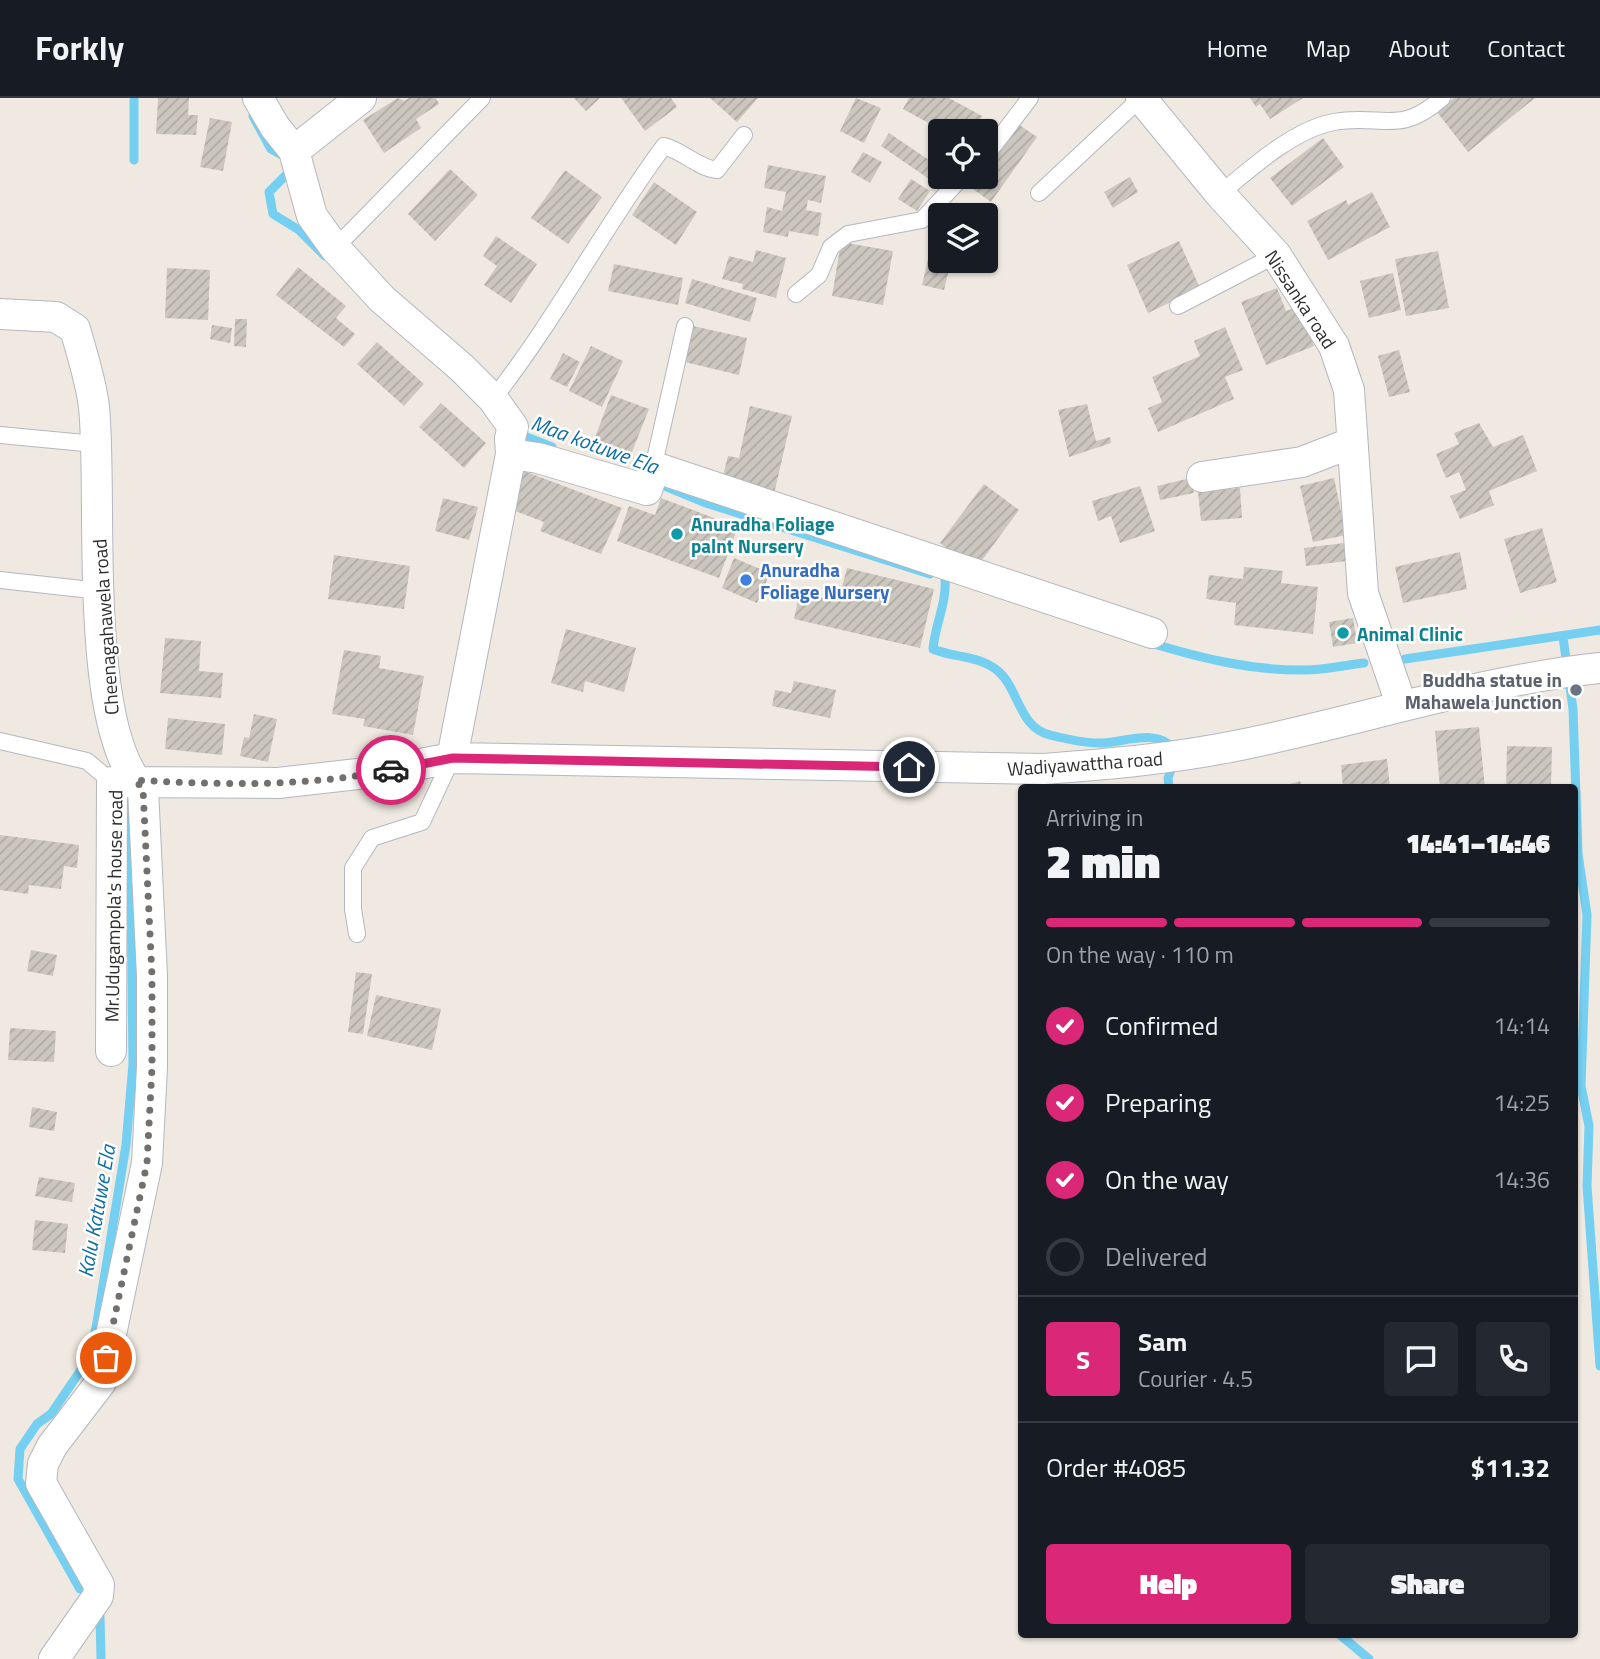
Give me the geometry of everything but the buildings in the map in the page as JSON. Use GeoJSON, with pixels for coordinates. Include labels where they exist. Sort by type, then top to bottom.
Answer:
{"type":"FeatureCollection","features":[{"type":"Feature","properties":{"kind":"street"},"geometry":{"type":"LineString","coordinates":[[258,98],[294,151],[312,216],[335,248],[382,299],[493,399],[511,440],[538,458],[651,477],[1152,633]]}},
{"type":"Feature","properties":{"kind":"street"},"geometry":{"type":"LineString","coordinates":[[294,151],[361,98]]}},
{"type":"Feature","properties":{"kind":"street","name":"Nissanka road"},"geometry":{"type":"LineString","coordinates":[[1141,98],[1220,194],[1276,255],[1334,346],[1349,390],[1363,593],[1401,704]]}},
{"type":"Feature","properties":{"kind":"street","name":"Cheenagahawela road"},"geometry":{"type":"LineString","coordinates":[[0,314],[56,317],[75,329],[94,405],[100,591],[109,718],[123,781],[143,789],[152,976],[152,1068],[147,1163],[101,1382],[43,1464],[41,1483],[99,1585],[98,1596],[54,1659]]}},
{"type":"Feature","properties":{"kind":"street"},"geometry":{"type":"LineString","coordinates":[[453,758],[511,440]]}},
{"type":"Feature","properties":{"kind":"street"},"geometry":{"type":"LineString","coordinates":[[1202,477],[1302,462],[1351,443]]}},
{"type":"Feature","properties":{"kind":"street","name":"Wadiyawattha road"},"geometry":{"type":"LineString","coordinates":[[123,781],[206,785],[278,783],[384,771],[453,758],[1044,769],[1175,756],[1235,746],[1401,704],[1551,673],[1591,669]]}},
{"type":"Feature","properties":{"kind":"street","name":"Mr.Udugampola's house road"},"geometry":{"type":"LineString","coordinates":[[111,1051],[123,781]]}},
{"type":"Feature","properties":{"kind":"lane"},"geometry":{"type":"LineString","coordinates":[[335,248],[482,98]]}},
{"type":"Feature","properties":{"kind":"lane"},"geometry":{"type":"LineString","coordinates":[[998,139],[1030,98]]}},
{"type":"Feature","properties":{"kind":"lane"},"geometry":{"type":"LineString","coordinates":[[1039,194],[1141,98]]}},
{"type":"Feature","properties":{"kind":"lane"},"geometry":{"type":"LineString","coordinates":[[1220,194],[1278,146],[1333,122],[1397,123],[1415,118],[1442,98]]}},
{"type":"Feature","properties":{"kind":"lane"},"geometry":{"type":"LineString","coordinates":[[493,399],[526,357],[631,190],[664,146],[676,149],[708,169],[717,170],[744,135]]}},
{"type":"Feature","properties":{"kind":"lane"},"geometry":{"type":"LineString","coordinates":[[796,294],[819,275],[837,240],[848,234],[922,220],[951,189]]}},
{"type":"Feature","properties":{"kind":"lane"},"geometry":{"type":"LineString","coordinates":[[1178,306],[1276,255]]}},
{"type":"Feature","properties":{"kind":"lane"},"geometry":{"type":"LineString","coordinates":[[651,477],[685,326]]}},
{"type":"Feature","properties":{"kind":"lane"},"geometry":{"type":"LineString","coordinates":[[0,435],[95,444]]}},
{"type":"Feature","properties":{"kind":"lane"},"geometry":{"type":"LineString","coordinates":[[0,580],[100,591]]}},
{"type":"Feature","properties":{"kind":"lane"},"geometry":{"type":"LineString","coordinates":[[0,741],[86,761],[123,781]]}},
{"type":"Feature","properties":{"kind":"lane"},"geometry":{"type":"LineString","coordinates":[[357,934],[353,909],[353,868],[372,838],[422,822],[453,758]]}},
{"type":"Feature","properties":{"kind":"waterway"},"geometry":{"type":"LineString","coordinates":[[134,98],[134,160]]}},
{"type":"Feature","properties":{"kind":"waterway"},"geometry":{"type":"LineString","coordinates":[[253,116],[271,149],[284,156]]}},
{"type":"Feature","properties":{"kind":"waterway"},"geometry":{"type":"LineString","coordinates":[[292,169],[269,192],[273,214],[299,230],[325,256]]}},
{"type":"Feature","properties":{"kind":"waterway","name":"Maa kotuwe Ela"},"geometry":{"type":"LineString","coordinates":[[516,433],[552,447]]}},
{"type":"Feature","properties":{"kind":"waterway","name":"Maa kotuwe Ela"},"geometry":{"type":"LineString","coordinates":[[655,482],[706,503],[930,574]]}},
{"type":"Feature","properties":{"kind":"waterway"},"geometry":{"type":"LineString","coordinates":[[945,579],[933,649],[975,659],[998,671],[1011,688],[1025,716],[1040,731],[1090,743],[1159,739],[1174,749]]}},
{"type":"Feature","properties":{"kind":"waterway"},"geometry":{"type":"LineString","coordinates":[[1405,659],[1600,630]]}},
{"type":"Feature","properties":{"kind":"waterway"},"geometry":{"type":"LineString","coordinates":[[1563,637],[1573,709],[1576,784]]}},
{"type":"Feature","properties":{"kind":"waterway"},"geometry":{"type":"LineString","coordinates":[[1151,643],[1246,666],[1285,670],[1312,670],[1364,663]]}},
{"type":"Feature","properties":{"kind":"waterway"},"geometry":{"type":"LineString","coordinates":[[1169,784],[1174,762]]}},
{"type":"Feature","properties":{"kind":"waterway","name":"Kalu Katuwe Ela"},"geometry":{"type":"LineString","coordinates":[[80,1589],[18,1479],[20,1449],[37,1424],[51,1414],[87,1361],[96,1328],[126,1145],[133,1064],[130,799]]}},
{"type":"Feature","properties":{"kind":"waterway"},"geometry":{"type":"LineString","coordinates":[[1578,854],[1587,915],[1581,1086],[1589,1126],[1587,1186],[1600,1366]]}},
{"type":"Feature","properties":{"kind":"waterway","name":"Kalu Katuwe Ela"},"geometry":{"type":"LineString","coordinates":[[100,1616],[101,1659]]}},
{"type":"Feature","properties":{"kind":"waterway"},"geometry":{"type":"LineString","coordinates":[[1344,1638],[1369,1659]]}},
{"type":"Feature","properties":{"kind":"way so far"},"geometry":{"type":"LineString","coordinates":[[106,1358],[147,1163],[152,1068],[152,976],[143,789],[135,780],[206,785],[278,783],[391,770]]}},
{"type":"Feature","properties":{"kind":"place","name":"Anuradha Foliage palnt Nursery"},"geometry":{"type":"Point","coordinates":[677,534]}},
{"type":"Feature","properties":{"kind":"place","name":"Anuradha Foliage Nursery"},"geometry":{"type":"Point","coordinates":[746,580]}},
{"type":"Feature","properties":{"kind":"place","name":"Animal Clinic"},"geometry":{"type":"Point","coordinates":[1343,633]}},
{"type":"Feature","properties":{"kind":"place","name":"Buddha statue in Mahawela Junction"},"geometry":{"type":"Point","coordinates":[1576,690]}},
{"type":"Feature","properties":{"kind":"route"},"geometry":{"type":"LineString","coordinates":[[391,770],[453,758],[909,767]]}}]}
